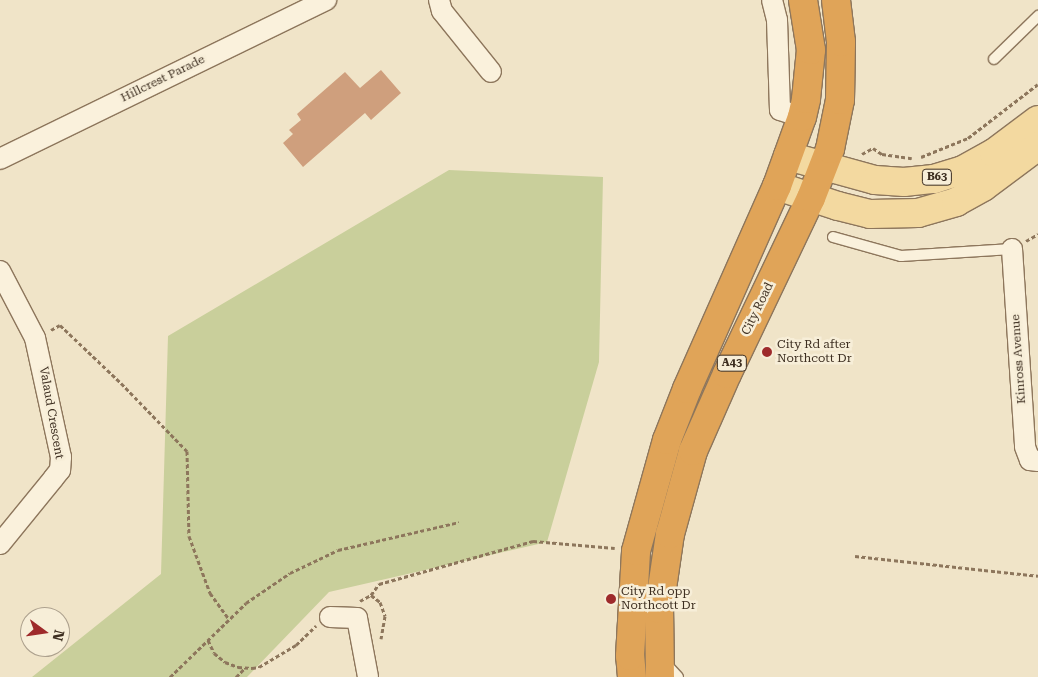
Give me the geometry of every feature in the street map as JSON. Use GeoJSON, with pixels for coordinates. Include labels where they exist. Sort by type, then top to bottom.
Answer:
{"type":"FeatureCollection","features":[{"type":"Feature","properties":{"kind":"highway","name":"A43"},"geometry":{"type":"LineString","coordinates":[[632,677],[630,656],[636,550],[667,440],[687,389],[777,186],[802,117],[806,99],[811,50],[803,0]]}},
{"type":"Feature","properties":{"kind":"highway","name":"City Road"},"geometry":{"type":"LineString","coordinates":[[659,667],[659,609],[670,534],[693,451],[727,374],[811,198],[837,122],[840,100],[841,42],[836,0]]}},
{"type":"Feature","properties":{"kind":"main road","name":"B63"},"geometry":{"type":"LineString","coordinates":[[788,156],[875,180],[904,182],[934,178],[963,170],[994,153],[1038,120]]}},
{"type":"Feature","properties":{"kind":"main road"},"geometry":{"type":"LineString","coordinates":[[777,186],[811,198],[870,214],[918,213],[956,202],[983,187],[1038,146]]}},
{"type":"Feature","properties":{"kind":"street","name":"Hillcrest Parade"},"geometry":{"type":"LineString","coordinates":[[0,159],[326,0]]}},
{"type":"Feature","properties":{"kind":"street"},"geometry":{"type":"LineString","coordinates":[[439,0],[442,11],[491,72]]}},
{"type":"Feature","properties":{"kind":"street"},"geometry":{"type":"LineString","coordinates":[[772,0],[777,20],[780,110],[802,117]]}},
{"type":"Feature","properties":{"kind":"street","name":"Kinross Avenue"},"geometry":{"type":"LineString","coordinates":[[1012,249],[1025,447],[1030,460],[1038,461]]}},
{"type":"Feature","properties":{"kind":"street","name":"Valaud Crescent"},"geometry":{"type":"LineString","coordinates":[[0,271],[35,338],[61,457],[60,470],[0,544]]}},
{"type":"Feature","properties":{"kind":"street"},"geometry":{"type":"LineString","coordinates":[[330,617],[357,618],[368,677]]}},
{"type":"Feature","properties":{"kind":"lane"},"geometry":{"type":"LineString","coordinates":[[994,59],[1038,16]]}},
{"type":"Feature","properties":{"kind":"lane"},"geometry":{"type":"LineString","coordinates":[[833,237],[901,256],[1012,249]]}},
{"type":"Feature","properties":{"kind":"lane"},"geometry":{"type":"LineString","coordinates":[[659,667],[678,677]]}},
{"type":"Feature","properties":{"kind":"path"},"geometry":{"type":"LineString","coordinates":[[859,155],[873,148],[882,154],[915,158],[934,152],[968,138],[984,128],[1038,84]]}},
{"type":"Feature","properties":{"kind":"path"},"geometry":{"type":"LineString","coordinates":[[35,338],[60,325],[121,383],[187,451],[189,536],[210,593],[229,620]]}},
{"type":"Feature","properties":{"kind":"path"},"geometry":{"type":"LineString","coordinates":[[170,677],[246,604],[290,573],[338,550],[459,522]]}},
{"type":"Feature","properties":{"kind":"path"},"geometry":{"type":"LineString","coordinates":[[371,595],[379,584],[533,541],[636,550]]}},
{"type":"Feature","properties":{"kind":"path"},"geometry":{"type":"LineString","coordinates":[[856,556],[1038,576]]}},
{"type":"Feature","properties":{"kind":"path"},"geometry":{"type":"LineString","coordinates":[[208,640],[219,658],[231,665],[245,668],[259,667],[296,645],[319,623],[330,617]]}},
{"type":"Feature","properties":{"kind":"path"},"geometry":{"type":"LineString","coordinates":[[236,677],[245,668]]}},
{"type":"Feature","properties":{"kind":"green space"},"geometry":{"type":"Polygon","coordinates":[[[449,170],[603,177],[599,362],[547,542],[329,592],[247,677],[32,677],[57,657],[70,657],[70,647],[161,574],[168,336],[449,170]]]}},
{"type":"Feature","properties":{"kind":"building"},"geometry":{"type":"Polygon","coordinates":[[[381,70],[401,93],[371,120],[365,113],[303,167],[283,143],[293,134],[289,130],[301,120],[297,114],[345,72],[360,88],[381,70]]]}},
{"type":"Feature","properties":{"kind":"place","name":"City Rd after Northcott Dr"},"geometry":{"type":"Point","coordinates":[767,352]}},
{"type":"Feature","properties":{"kind":"place","name":"City Rd opp Northcott Dr"},"geometry":{"type":"Point","coordinates":[611,599]}}]}
